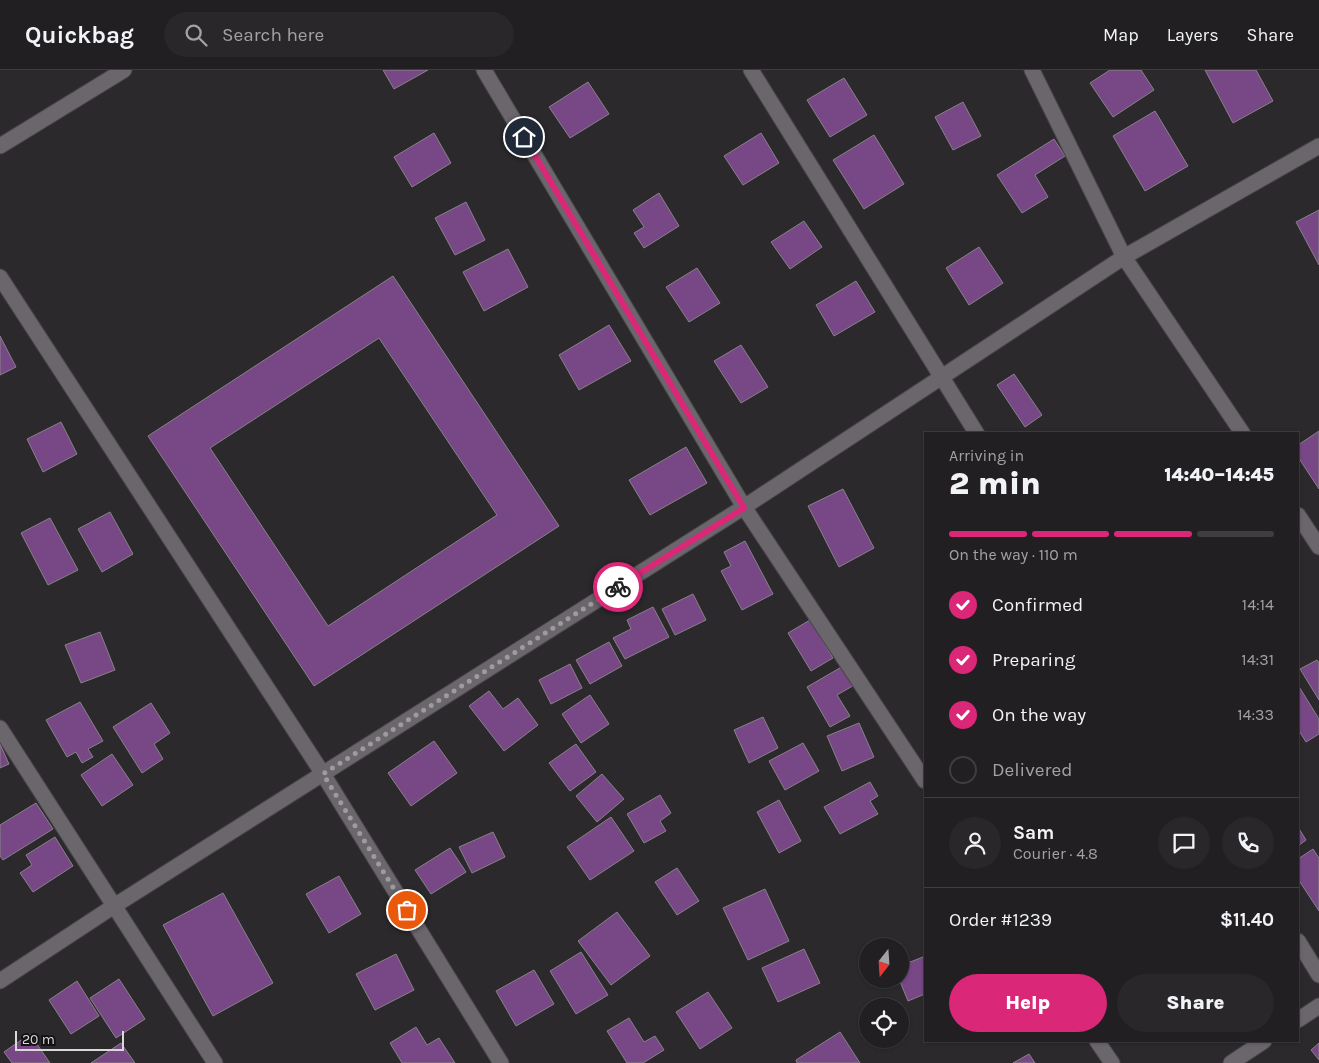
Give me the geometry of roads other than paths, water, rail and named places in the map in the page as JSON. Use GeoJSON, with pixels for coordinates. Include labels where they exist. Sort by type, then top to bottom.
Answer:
{"type":"FeatureCollection","features":[{"type":"Feature","properties":{"kind":"street"},"geometry":{"type":"LineString","coordinates":[[0,146],[124,70]]}},
{"type":"Feature","properties":{"kind":"street"},"geometry":{"type":"LineString","coordinates":[[484,70],[744,508],[924,780]]}},
{"type":"Feature","properties":{"kind":"street"},"geometry":{"type":"LineString","coordinates":[[751,70],[976,432]]}},
{"type":"Feature","properties":{"kind":"street"},"geometry":{"type":"LineString","coordinates":[[1032,70],[1124,256],[1242,432]]}},
{"type":"Feature","properties":{"kind":"street"},"geometry":{"type":"LineString","coordinates":[[0,981],[114,906],[744,508],[1124,256],[1319,146]]}},
{"type":"Feature","properties":{"kind":"street"},"geometry":{"type":"LineString","coordinates":[[0,277],[323,774],[501,1063]]}},
{"type":"Feature","properties":{"kind":"street"},"geometry":{"type":"LineString","coordinates":[[1299,517],[1319,547]]}},
{"type":"Feature","properties":{"kind":"street"},"geometry":{"type":"LineString","coordinates":[[0,728],[215,1063]]}},
{"type":"Feature","properties":{"kind":"street"},"geometry":{"type":"LineString","coordinates":[[1299,943],[1319,975]]}},
{"type":"Feature","properties":{"kind":"street"},"geometry":{"type":"LineString","coordinates":[[1299,1019],[1319,1006]]}},
{"type":"Feature","properties":{"kind":"street"},"geometry":{"type":"LineString","coordinates":[[1098,1042],[1112,1063]]}},
{"type":"Feature","properties":{"kind":"street"},"geometry":{"type":"LineString","coordinates":[[1231,1063],[1262,1042]]}}]}
